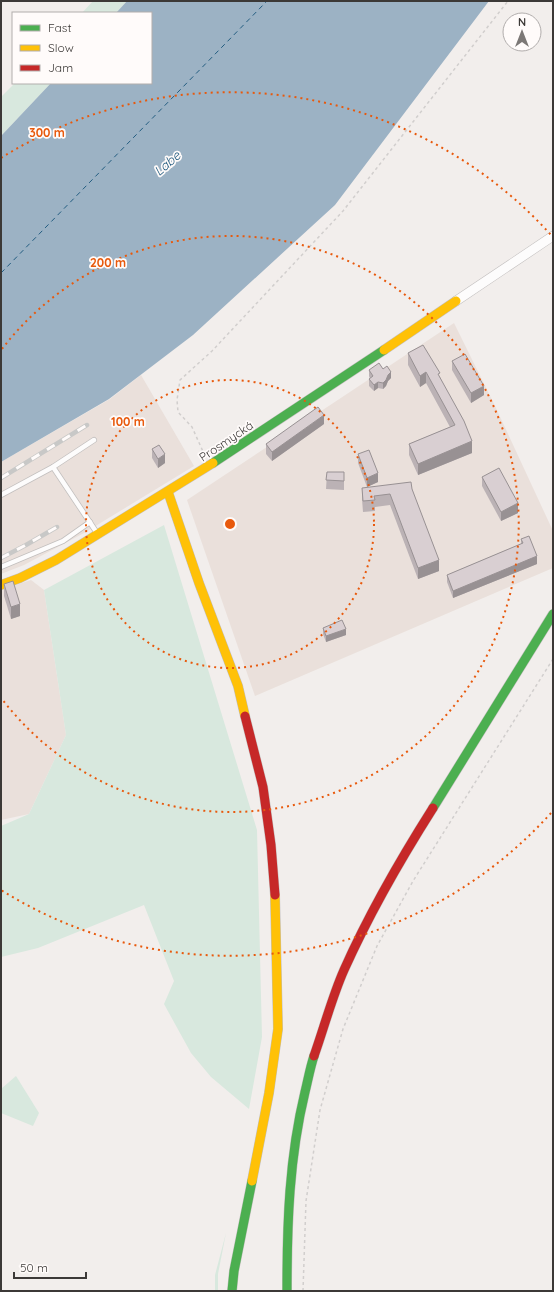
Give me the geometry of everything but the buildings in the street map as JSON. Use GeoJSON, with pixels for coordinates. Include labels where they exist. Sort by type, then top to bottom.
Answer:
{"type":"FeatureCollection","features":[{"type":"Feature","properties":{"kind":"street","name":"Prosmycká"},"geometry":{"type":"LineString","coordinates":[[1,585],[22,578],[69,552],[202,472],[553,236]]}},
{"type":"Feature","properties":{"kind":"street"},"geometry":{"type":"LineString","coordinates":[[168,492],[199,583],[238,686],[263,787],[272,853],[276,912],[278,1029],[269,1093],[234,1271],[232,1291]]}},
{"type":"Feature","properties":{"kind":"street"},"geometry":{"type":"LineString","coordinates":[[287,1291],[287,1229],[290,1180],[298,1121],[312,1064],[343,972],[362,931],[422,826],[553,614]]}},
{"type":"Feature","properties":{"kind":"lane"},"geometry":{"type":"LineString","coordinates":[[1,496],[94,440]]}},
{"type":"Feature","properties":{"kind":"lane"},"geometry":{"type":"LineString","coordinates":[[52,466],[98,534]]}},
{"type":"Feature","properties":{"kind":"lane"},"geometry":{"type":"LineString","coordinates":[[1,567],[63,541],[90,522]]}},
{"type":"Feature","properties":{"kind":"path"},"geometry":{"type":"LineString","coordinates":[[205,457],[192,427],[178,412],[177,400],[180,380],[212,351],[343,211],[508,1]]}},
{"type":"Feature","properties":{"kind":"path"},"geometry":{"type":"LineString","coordinates":[[303,1291],[306,1201],[319,1117],[343,1029],[376,946],[413,881],[553,659]]}},
{"type":"Feature","properties":{"kind":"shaded area"},"geometry":{"type":"Polygon","coordinates":[[[93,1],[127,1],[117,12],[83,12],[93,1]]]}},
{"type":"Feature","properties":{"kind":"shaded area"},"geometry":{"type":"Polygon","coordinates":[[[14,84],[50,84],[1,136],[1,97],[14,84]]]}},
{"type":"Feature","properties":{"kind":"shaded area"},"geometry":{"type":"Polygon","coordinates":[[[454,323],[495,406],[553,531],[553,568],[255,696],[187,500],[454,323]]]}},
{"type":"Feature","properties":{"kind":"shaded area"},"geometry":{"type":"Polygon","coordinates":[[[141,375],[194,466],[84,533],[24,565],[1,574],[1,462],[110,399],[141,375]]]}},
{"type":"Feature","properties":{"kind":"shaded area"},"geometry":{"type":"Polygon","coordinates":[[[164,525],[257,830],[262,1037],[249,1109],[211,1077],[191,1053],[164,1004],[174,981],[144,905],[38,948],[1,957],[1,826],[29,814],[66,735],[44,590],[164,525]]]}},
{"type":"Feature","properties":{"kind":"shaded area"},"geometry":{"type":"Polygon","coordinates":[[[31,580],[44,590],[66,735],[29,814],[1,820],[1,590],[31,580]]]}},
{"type":"Feature","properties":{"kind":"shaded area"},"geometry":{"type":"Polygon","coordinates":[[[16,1076],[39,1113],[33,1126],[1,1113],[1,1089],[16,1076]]]}},
{"type":"Feature","properties":{"kind":"shaded area"},"geometry":{"type":"Polygon","coordinates":[[[226,1233],[218,1274],[218,1291],[215,1291],[215,1275],[226,1233]]]}},
{"type":"Feature","properties":{"kind":"water","name":"Labe"},"geometry":{"type":"Polygon","coordinates":[[[127,1],[489,1],[335,205],[193,335],[109,399],[1,462],[1,136],[50,84],[152,84],[152,12],[117,12],[127,1]]]}},
{"type":"Feature","properties":{"kind":"ferry route"},"geometry":{"type":"LineString","coordinates":[[1,273],[267,1]]}},
{"type":"Feature","properties":{"kind":"railway"},"geometry":{"type":"LineString","coordinates":[[1,478],[87,425]]}},
{"type":"Feature","properties":{"kind":"railway"},"geometry":{"type":"LineString","coordinates":[[1,558],[57,527]]}},
{"type":"Feature","properties":{"kind":"traffic: fast"},"geometry":{"type":"LineString","coordinates":[[213,463],[384,350]]}},
{"type":"Feature","properties":{"kind":"traffic: fast"},"geometry":{"type":"LineString","coordinates":[[433,808],[553,614]]}},
{"type":"Feature","properties":{"kind":"traffic: fast"},"geometry":{"type":"LineString","coordinates":[[287,1291],[288,1216],[292,1166],[295,1142],[314,1056]]}},
{"type":"Feature","properties":{"kind":"traffic: fast"},"geometry":{"type":"LineString","coordinates":[[232,1291],[234,1271],[252,1181]]}},
{"type":"Feature","properties":{"kind":"traffic: slow"},"geometry":{"type":"LineString","coordinates":[[384,350],[456,301]]}},
{"type":"Feature","properties":{"kind":"traffic: slow"},"geometry":{"type":"LineString","coordinates":[[1,585],[20,578],[56,560],[213,463]]}},
{"type":"Feature","properties":{"kind":"traffic: slow"},"geometry":{"type":"LineString","coordinates":[[168,492],[199,583],[238,686],[245,716]]}},
{"type":"Feature","properties":{"kind":"traffic: slow"},"geometry":{"type":"LineString","coordinates":[[252,1181],[269,1093],[278,1029],[275,895]]}},
{"type":"Feature","properties":{"kind":"traffic: jam"},"geometry":{"type":"LineString","coordinates":[[245,716],[263,787],[271,845],[275,895]]}},
{"type":"Feature","properties":{"kind":"traffic: jam"},"geometry":{"type":"LineString","coordinates":[[314,1056],[344,970],[364,928],[409,847],[433,808]]}}]}
